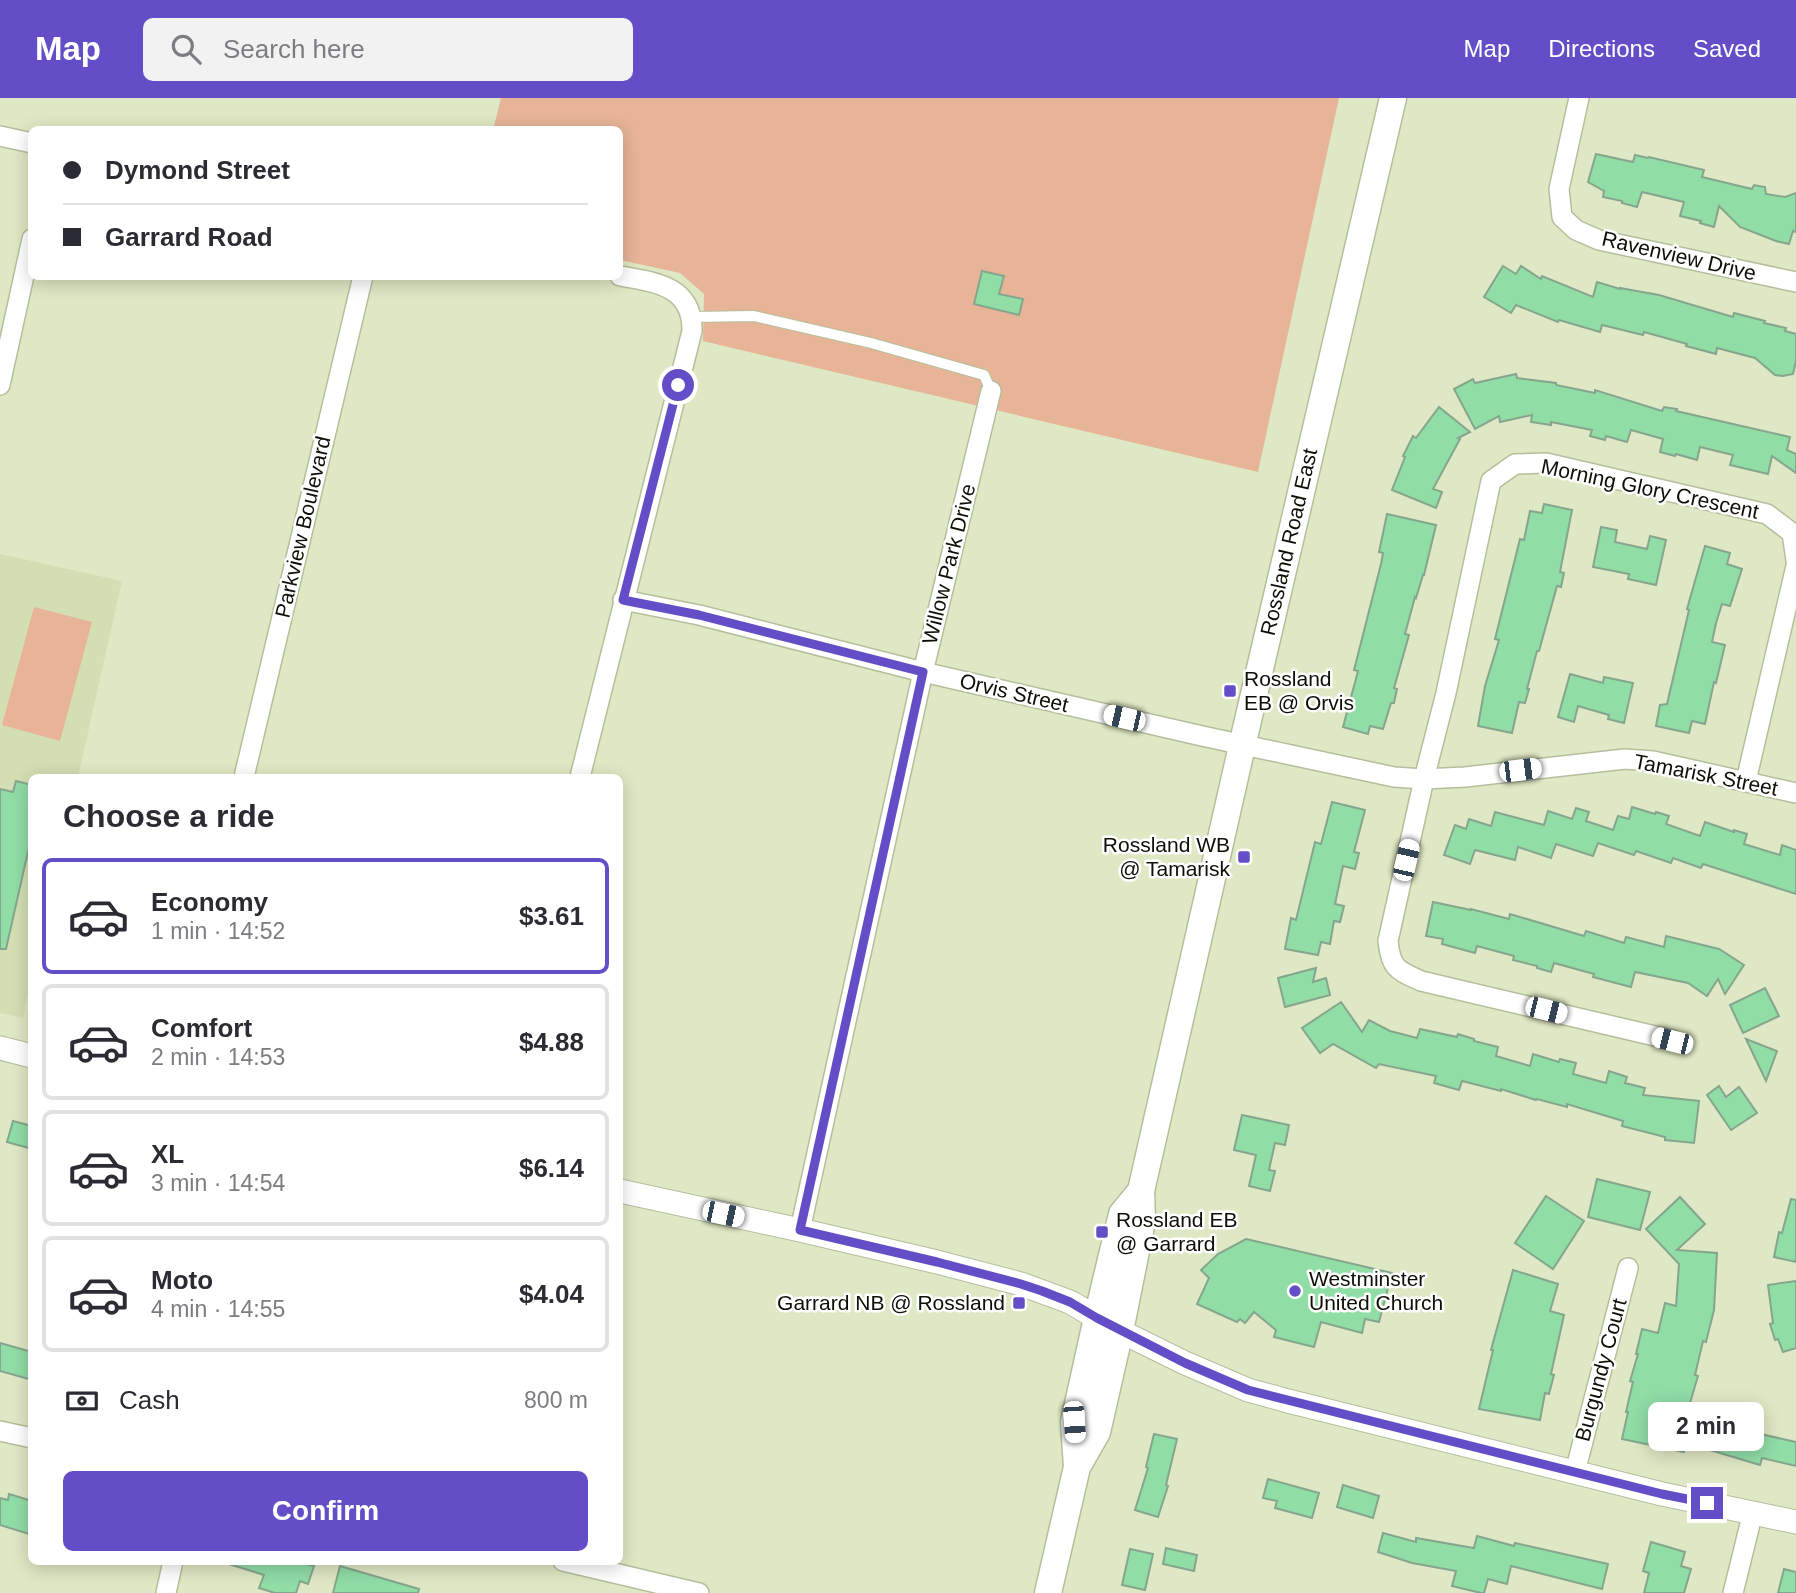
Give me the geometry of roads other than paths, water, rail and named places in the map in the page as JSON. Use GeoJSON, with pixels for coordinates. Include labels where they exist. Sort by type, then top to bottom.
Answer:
{"type":"FeatureCollection","features":[{"type":"Feature","properties":{"kind":"main road","name":"Rossland Road East"},"geometry":{"type":"LineString","coordinates":[[1077,1467],[1097,1432],[1142,1221],[1140,1191],[1393,98]]}},
{"type":"Feature","properties":{"kind":"main road","name":"Rossland Road East"},"geometry":{"type":"LineString","coordinates":[[1048,1593],[1077,1467],[1074,1422],[1097,1318],[1122,1214],[1140,1191]]}},
{"type":"Feature","properties":{"kind":"street","name":"Ravenview Drive"},"geometry":{"type":"LineString","coordinates":[[1579,98],[1559,189],[1562,217],[1576,230],[1599,240],[1796,282]]}},
{"type":"Feature","properties":{"kind":"street"},"geometry":{"type":"LineString","coordinates":[[0,136],[28,142]]}},
{"type":"Feature","properties":{"kind":"street"},"geometry":{"type":"LineString","coordinates":[[0,384],[28,257]]}},
{"type":"Feature","properties":{"kind":"street"},"geometry":{"type":"LineString","coordinates":[[581,774],[692,331],[689,307],[681,296],[665,286],[623,277]]}},
{"type":"Feature","properties":{"kind":"street","name":"Parkview Boulevard"},"geometry":{"type":"LineString","coordinates":[[245,774],[362,280]]}},
{"type":"Feature","properties":{"kind":"street","name":"Willow Park Drive"},"geometry":{"type":"LineString","coordinates":[[800,1230],[923,672],[991,391]]}},
{"type":"Feature","properties":{"kind":"street","name":"Morning Glory Crescent"},"geometry":{"type":"LineString","coordinates":[[1672,1041],[1421,981],[1401,971],[1390,959],[1388,941],[1446,693],[1491,481],[1515,464],[1546,463],[1767,514],[1792,533],[1796,560]]}},
{"type":"Feature","properties":{"kind":"street"},"geometry":{"type":"LineString","coordinates":[[1746,781],[1796,566]]}},
{"type":"Feature","properties":{"kind":"street","name":"Orvis Street"},"geometry":{"type":"LineString","coordinates":[[623,600],[699,615],[923,672],[1242,746]]}},
{"type":"Feature","properties":{"kind":"street","name":"Tamarisk Street"},"geometry":{"type":"LineString","coordinates":[[1242,746],[1394,777],[1424,779],[1625,759],[1653,761],[1796,793]]}},
{"type":"Feature","properties":{"kind":"street"},"geometry":{"type":"LineString","coordinates":[[0,1048],[28,1055]]}},
{"type":"Feature","properties":{"kind":"street"},"geometry":{"type":"LineString","coordinates":[[623,1192],[926,1259],[1021,1284],[1070,1302],[1120,1331],[1248,1390],[1662,1494],[1796,1522]]}},
{"type":"Feature","properties":{"kind":"street","name":"Burgundy Court"},"geometry":{"type":"LineString","coordinates":[[1575,1472],[1628,1268]]}},
{"type":"Feature","properties":{"kind":"street"},"geometry":{"type":"LineString","coordinates":[[0,1431],[28,1437]]}},
{"type":"Feature","properties":{"kind":"street"},"geometry":{"type":"LineString","coordinates":[[1733,1593],[1753,1512]]}},
{"type":"Feature","properties":{"kind":"street"},"geometry":{"type":"LineString","coordinates":[[166,1593],[172,1565]]}},
{"type":"Feature","properties":{"kind":"street"},"geometry":{"type":"LineString","coordinates":[[580,1565],[699,1593]]}},
{"type":"Feature","properties":{"kind":"lane"},"geometry":{"type":"LineString","coordinates":[[692,317],[754,316],[871,343],[984,375],[991,391]]}},
{"type":"Feature","properties":{"kind":"place","name":"Rossland EB @ Orvis"},"geometry":{"type":"Point","coordinates":[1230,691]}},
{"type":"Feature","properties":{"kind":"place","name":"Rossland WB @ Tamarisk"},"geometry":{"type":"Point","coordinates":[1244,857]}},
{"type":"Feature","properties":{"kind":"place","name":"Rossland EB @ Garrard"},"geometry":{"type":"Point","coordinates":[1102,1232]}},
{"type":"Feature","properties":{"kind":"place","name":"Westminster United Church"},"geometry":{"type":"Point","coordinates":[1295,1291]}},
{"type":"Feature","properties":{"kind":"place","name":"Garrard NB @ Rossland"},"geometry":{"type":"Point","coordinates":[1019,1303]}}]}
